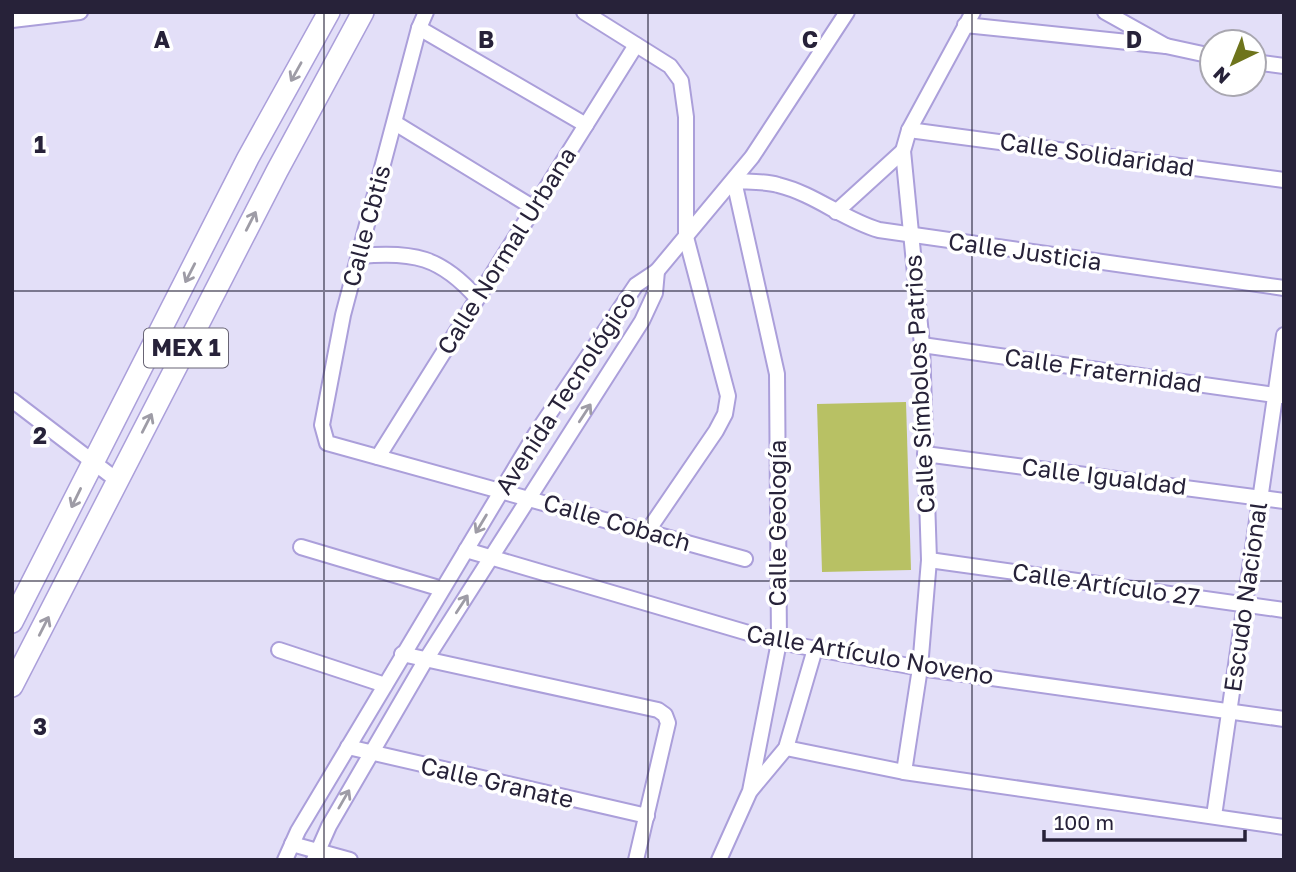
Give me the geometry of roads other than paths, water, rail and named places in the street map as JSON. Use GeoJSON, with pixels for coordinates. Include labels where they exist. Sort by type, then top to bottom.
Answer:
{"type":"FeatureCollection","features":[{"type":"Feature","properties":{"kind":"highway","name":"MEX 1"},"geometry":{"type":"LineString","coordinates":[[12,622],[248,158],[329,12]]}},
{"type":"Feature","properties":{"kind":"highway","name":"MEX 1"},"geometry":{"type":"LineString","coordinates":[[12,686],[277,170],[363,12]]}},
{"type":"Feature","properties":{"kind":"highway"},"geometry":{"type":"LineString","coordinates":[[248,158],[277,170]]}},
{"type":"Feature","properties":{"kind":"street"},"geometry":{"type":"LineString","coordinates":[[12,20],[80,12]]}},
{"type":"Feature","properties":{"kind":"street","name":"Calle Cbtis"},"geometry":{"type":"LineString","coordinates":[[327,443],[323,425],[332,373],[419,28],[426,12]]}},
{"type":"Feature","properties":{"kind":"street"},"geometry":{"type":"LineString","coordinates":[[584,12],[670,66],[681,81],[684,93],[687,237],[727,396],[727,406],[716,431],[647,532]]}},
{"type":"Feature","properties":{"kind":"street"},"geometry":{"type":"LineString","coordinates":[[657,271],[734,181],[809,73],[847,12]]}},
{"type":"Feature","properties":{"kind":"street","name":"Calle Símbolos Patrios"},"geometry":{"type":"LineString","coordinates":[[904,772],[920,668],[929,560],[922,345],[903,151],[909,130],[973,12]]}},
{"type":"Feature","properties":{"kind":"street"},"geometry":{"type":"LineString","coordinates":[[1105,12],[1166,46]]}},
{"type":"Feature","properties":{"kind":"street"},"geometry":{"type":"LineString","coordinates":[[965,25],[1166,46],[1198,53]]}},
{"type":"Feature","properties":{"kind":"street"},"geometry":{"type":"LineString","coordinates":[[419,28],[586,125]]}},
{"type":"Feature","properties":{"kind":"street","name":"Calle Normal Urbana"},"geometry":{"type":"LineString","coordinates":[[377,457],[636,45]]}},
{"type":"Feature","properties":{"kind":"street"},"geometry":{"type":"LineString","coordinates":[[395,122],[534,208]]}},
{"type":"Feature","properties":{"kind":"street","name":"Calle Solidaridad"},"geometry":{"type":"LineString","coordinates":[[909,130],[1284,180]]}},
{"type":"Feature","properties":{"kind":"street"},"geometry":{"type":"LineString","coordinates":[[836,212],[903,151]]}},
{"type":"Feature","properties":{"kind":"street","name":"Calle Justicia"},"geometry":{"type":"LineString","coordinates":[[734,181],[777,184],[803,194],[858,224],[912,236],[1284,288]]}},
{"type":"Feature","properties":{"kind":"street","name":"Calle Geología"},"geometry":{"type":"LineString","coordinates":[[719,860],[750,791],[779,642],[777,374],[734,181]]}},
{"type":"Feature","properties":{"kind":"street"},"geometry":{"type":"LineString","coordinates":[[360,256],[394,253],[435,263],[460,279],[477,298]]}},
{"type":"Feature","properties":{"kind":"street","name":"Avenida Tecnológico"},"geometry":{"type":"LineString","coordinates":[[285,860],[402,654],[501,491],[621,306],[636,285],[657,271]]}},
{"type":"Feature","properties":{"kind":"street","name":"Avenida Tecnológico"},"geometry":{"type":"LineString","coordinates":[[315,856],[370,754],[425,661],[642,321],[655,293],[657,271]]}},
{"type":"Feature","properties":{"kind":"street","name":"Escudo Nacional"},"geometry":{"type":"LineString","coordinates":[[1214,816],[1260,498],[1280,395],[1284,335]]}},
{"type":"Feature","properties":{"kind":"street","name":"Calle Fraternidad"},"geometry":{"type":"LineString","coordinates":[[922,345],[1280,395]]}},
{"type":"Feature","properties":{"kind":"street"},"geometry":{"type":"LineString","coordinates":[[12,400],[118,481]]}},
{"type":"Feature","properties":{"kind":"street","name":"Calle Cobach"},"geometry":{"type":"LineString","coordinates":[[327,443],[745,559]]}},
{"type":"Feature","properties":{"kind":"street","name":"Calle Igualdad"},"geometry":{"type":"LineString","coordinates":[[925,454],[1284,501]]}},
{"type":"Feature","properties":{"kind":"street"},"geometry":{"type":"LineString","coordinates":[[301,547],[442,589]]}},
{"type":"Feature","properties":{"kind":"street","name":"Calle Artículo Noveno"},"geometry":{"type":"LineString","coordinates":[[466,550],[779,642],[920,668],[1284,719]]}},
{"type":"Feature","properties":{"kind":"street","name":"Calle Artículo 27"},"geometry":{"type":"LineString","coordinates":[[929,560],[1284,610]]}},
{"type":"Feature","properties":{"kind":"street"},"geometry":{"type":"LineString","coordinates":[[750,791],[786,748],[815,649]]}},
{"type":"Feature","properties":{"kind":"street"},"geometry":{"type":"LineString","coordinates":[[279,650],[385,685]]}},
{"type":"Feature","properties":{"kind":"street"},"geometry":{"type":"LineString","coordinates":[[402,654],[658,710],[665,715],[668,723],[636,860]]}},
{"type":"Feature","properties":{"kind":"street","name":"Calle Granate"},"geometry":{"type":"LineString","coordinates":[[348,747],[647,816]]}},
{"type":"Feature","properties":{"kind":"street"},"geometry":{"type":"LineString","coordinates":[[786,748],[904,772],[1284,827]]}},
{"type":"Feature","properties":{"kind":"street"},"geometry":{"type":"LineString","coordinates":[[292,844],[315,856],[350,860]]}}]}
